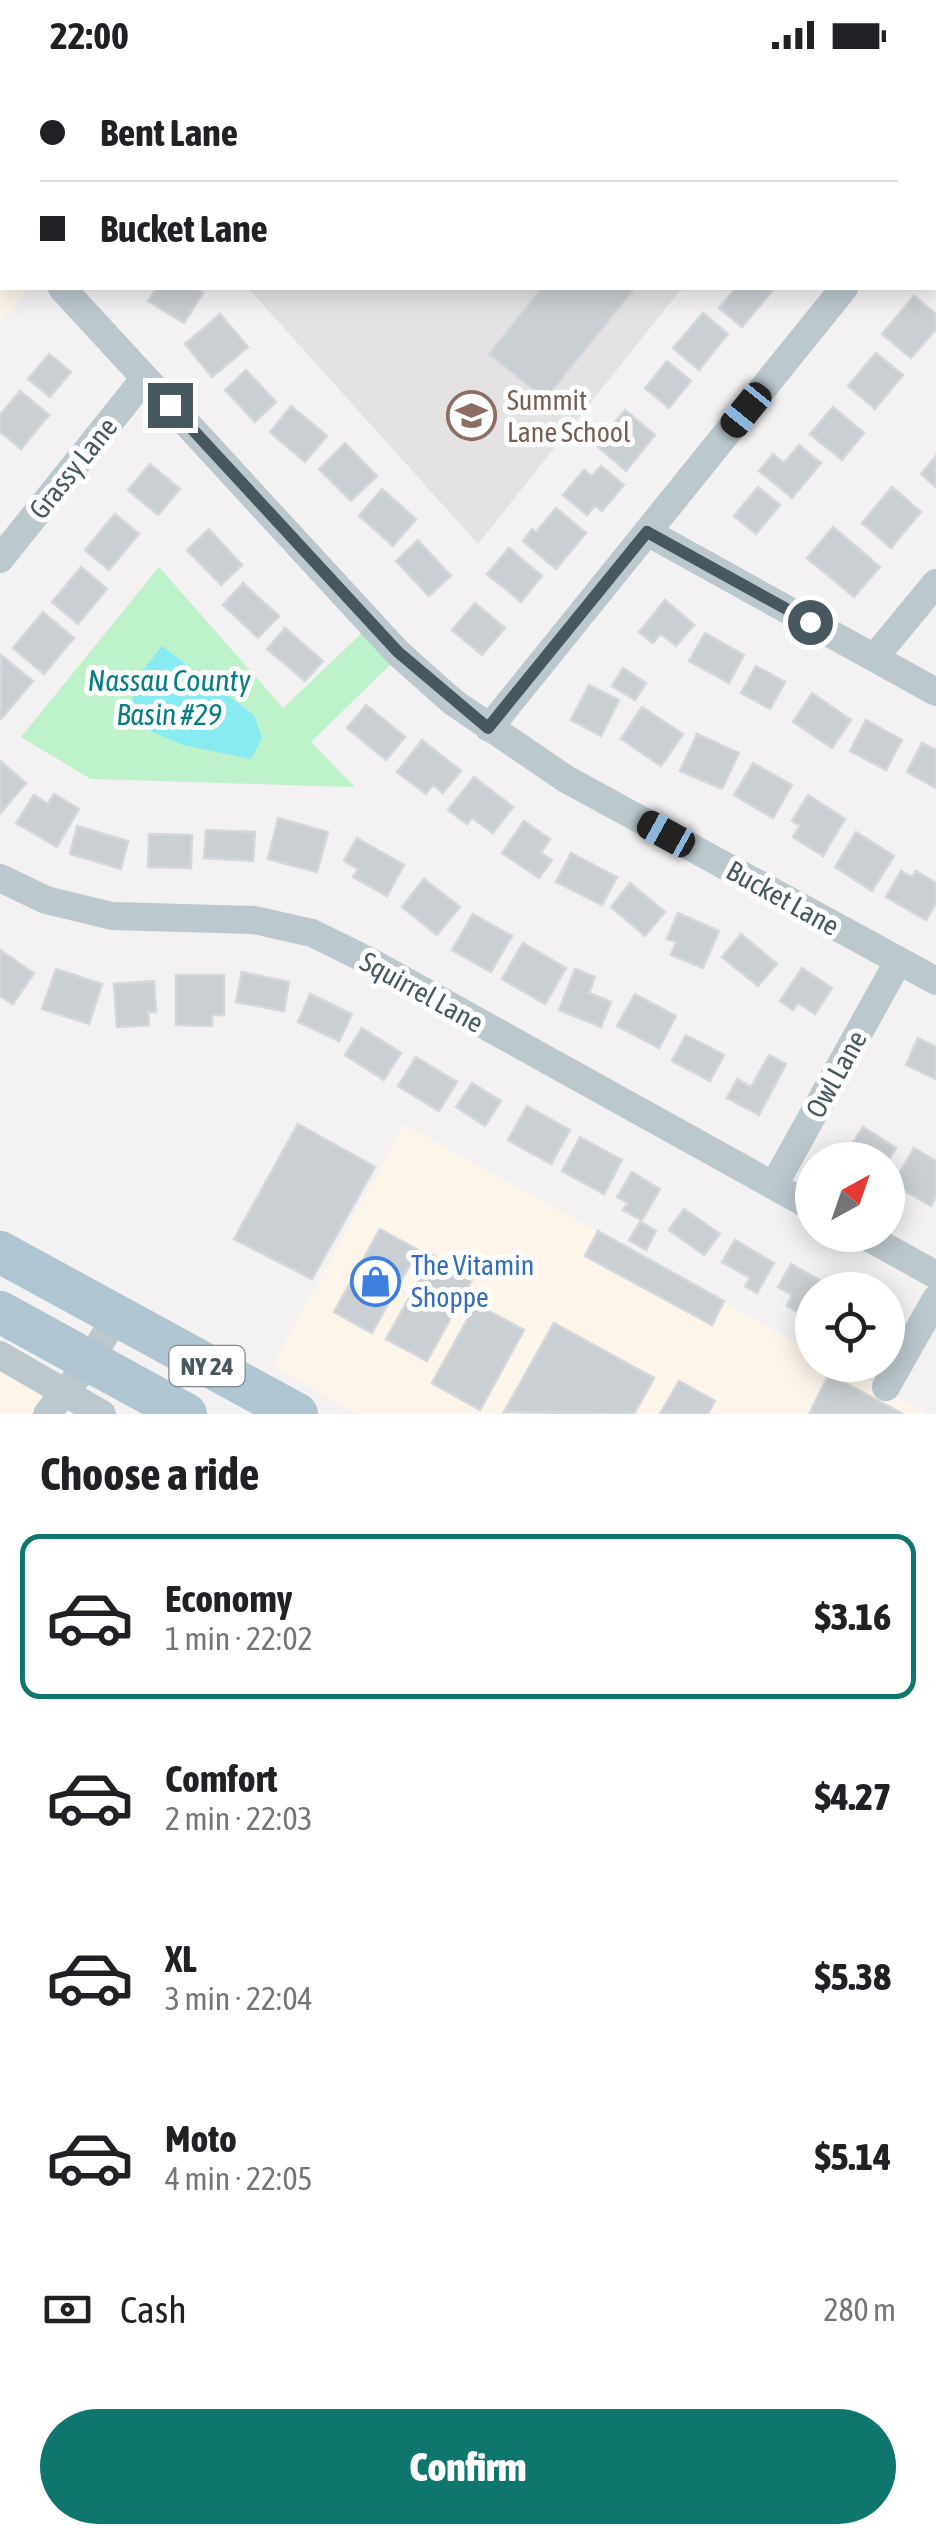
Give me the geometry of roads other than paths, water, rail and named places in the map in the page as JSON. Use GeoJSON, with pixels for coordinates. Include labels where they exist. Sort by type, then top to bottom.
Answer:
{"type":"FeatureCollection","features":[{"type":"Feature","properties":{"kind":"main road","name":"NY 24"},"geometry":{"type":"LineString","coordinates":[[0,1252],[297,1414]]}},
{"type":"Feature","properties":{"kind":"main road","name":"NY 24"},"geometry":{"type":"LineString","coordinates":[[0,1312],[78,1376],[172,1408]]}},
{"type":"Feature","properties":{"kind":"street","name":"Bucket Lane"},"geometry":{"type":"LineString","coordinates":[[64,290],[398,652],[488,728],[566,779],[936,981]]}},
{"type":"Feature","properties":{"kind":"street"},"geometry":{"type":"LineString","coordinates":[[488,728],[842,290]]}},
{"type":"Feature","properties":{"kind":"street","name":"Grassy Lane"},"geometry":{"type":"LineString","coordinates":[[0,560],[145,378]]}},
{"type":"Feature","properties":{"kind":"street"},"geometry":{"type":"LineString","coordinates":[[647,532],[936,692]]}},
{"type":"Feature","properties":{"kind":"street"},"geometry":{"type":"LineString","coordinates":[[874,658],[936,582]]}},
{"type":"Feature","properties":{"kind":"street","name":"Squirrel Lane"},"geometry":{"type":"LineString","coordinates":[[0,878],[46,900],[112,916],[254,920],[312,934],[368,961],[795,1197]]}},
{"type":"Feature","properties":{"kind":"street","name":"Owl Lane"},"geometry":{"type":"LineString","coordinates":[[774,1185],[898,962]]}},
{"type":"Feature","properties":{"kind":"street"},"geometry":{"type":"LineString","coordinates":[[895,1252],[936,1275]]}},
{"type":"Feature","properties":{"kind":"street"},"geometry":{"type":"LineString","coordinates":[[886,1387],[936,1298]]}},
{"type":"Feature","properties":{"kind":"street"},"geometry":{"type":"LineString","coordinates":[[47,1414],[78,1376],[115,1317]]}},
{"type":"Feature","properties":{"kind":"street"},"geometry":{"type":"LineString","coordinates":[[0,1355],[78,1376],[102,1414]]}},
{"type":"Feature","properties":{"kind":"water","name":"Nassau County Basin #29"},"geometry":{"type":"Polygon","coordinates":[[[162,646],[254,715],[262,738],[251,759],[183,745],[132,723],[133,683],[162,646]]]}},
{"type":"Feature","properties":{"kind":"place","name":"Summit Lane School"},"geometry":{"type":"Point","coordinates":[472,416]}},
{"type":"Feature","properties":{"kind":"place","name":"The Vitamin Shoppe"},"geometry":{"type":"Point","coordinates":[376,1281]}}]}
